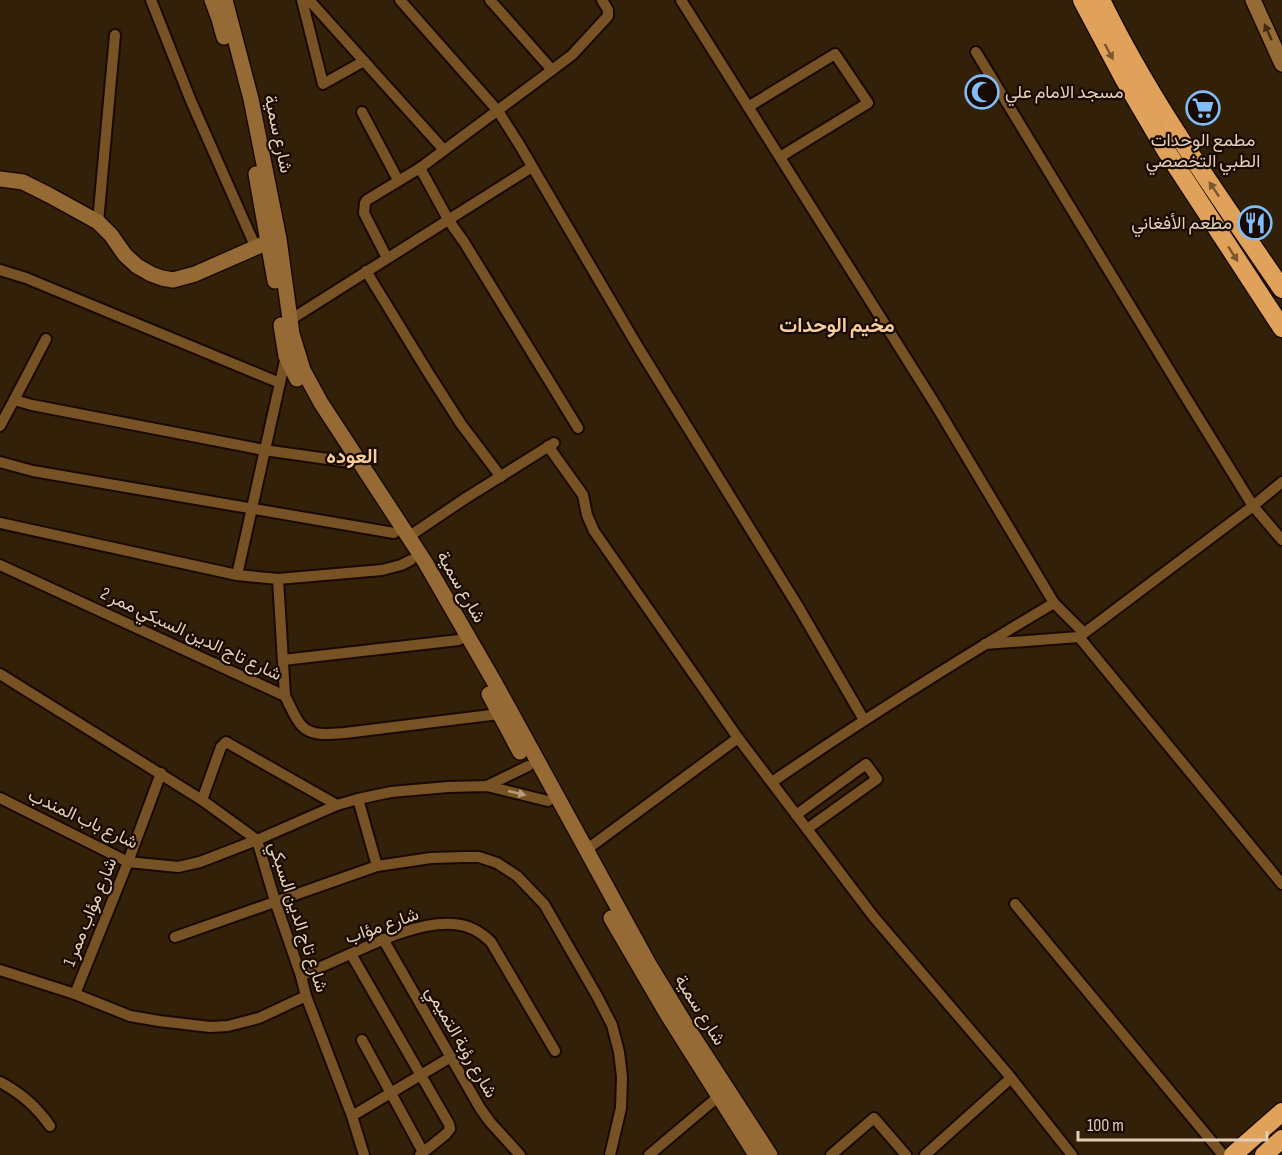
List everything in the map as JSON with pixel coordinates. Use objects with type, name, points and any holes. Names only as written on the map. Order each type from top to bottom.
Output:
[{"type":"highway","points":[[1082,0],[1165,150],[1282,328]]},
{"type":"highway","points":[[1101,0],[1126,49],[1181,141],[1282,289]]},
{"type":"highway","points":[[1233,1155],[1282,1112]]},
{"type":"highway","points":[[1264,1155],[1282,1139]]},
{"type":"street","points":[[0,179],[23,182],[98,222],[137,266],[162,278],[172,280],[195,274],[268,243],[191,101],[151,0]]},
{"type":"street","name":"شارع سمية","points":[[212,0],[238,90],[252,157],[286,356],[307,398],[349,462],[401,535],[424,562],[496,685],[650,966],[770,1155]]},
{"type":"street","name":"شارع سمية","points":[[225,0],[250,99],[268,243],[298,355],[311,387],[401,535],[411,560],[459,640],[629,950],[719,1096],[750,1153]]},
{"type":"street","points":[[302,0],[322,84],[364,61]]},
{"type":"street","points":[[309,0],[444,150]]},
{"type":"street","points":[[400,0],[498,111],[646,361],[799,608],[864,720]]},
{"type":"street","points":[[490,0],[552,70]]},
{"type":"street","points":[[387,258],[364,213],[367,200],[420,168],[572,55],[608,16],[609,10],[602,0]]},
{"type":"street","points":[[681,0],[938,409],[1054,603],[1282,884]]},
{"type":"street","points":[[1253,0],[1282,64]]},
{"type":"street","points":[[98,222],[115,35]]},
{"type":"street","points":[[976,52],[1253,506],[1282,540]]},
{"type":"street","points":[[748,107],[835,54],[868,103],[780,158]]},
{"type":"street","points":[[362,112],[398,180]]},
{"type":"street","points":[[290,320],[532,167]]},
{"type":"street","points":[[420,168],[449,220],[578,428]]},
{"type":"street","points":[[0,270],[26,278],[280,383]]},
{"type":"street","points":[[366,271],[429,375],[464,428],[501,477]]},
{"type":"street","points":[[1,423],[46,339]]},
{"type":"street","points":[[237,574],[286,356]]},
{"type":"street","points":[[14,400],[264,450],[349,462]]},
{"type":"street","points":[[0,462],[33,471],[401,535],[501,477],[551,444],[583,495],[587,515],[594,531],[738,738],[885,930],[1011,1078],[1072,1155]]},
{"type":"street","points":[[985,644],[1081,635],[1282,482]]},
{"type":"street","points":[[0,523],[237,574],[278,579],[382,570],[411,560]]},
{"type":"street","name":"شارع تاج الدين السبكي ممر 2","points":[[0,565],[285,696],[300,724],[304,729],[310,731],[328,734],[499,714]]},
{"type":"street","points":[[278,579],[285,696]]},
{"type":"street","points":[[772,782],[864,720],[1054,603]]},
{"type":"street","points":[[283,660],[459,640]]},
{"type":"street","name":"شارع تاج الدين السبكي","points":[[0,674],[161,773],[257,840],[306,996],[352,1116],[364,1155]]},
{"type":"street","points":[[586,850],[738,738]]},
{"type":"street","points":[[202,800],[221,747],[226,742],[337,805]]},
{"type":"street","points":[[796,815],[866,764],[877,779],[807,829]]},
{"type":"street","points":[[487,786],[528,766]]},
{"type":"street","name":"شارع مؤاب ممر 1","points":[[75,994],[161,773]]},
{"type":"street","points":[[487,786],[548,801]]},
{"type":"street","name":"شارع باب المندب","points":[[0,798],[128,862],[178,867],[188,866],[257,840],[337,805],[358,799],[401,791],[487,786]]},
{"type":"street","points":[[358,799],[377,866]]},
{"type":"street","points":[[175,937],[377,866],[431,858],[479,857],[497,863],[517,876],[544,904],[612,1025],[622,1077],[621,1108],[610,1155]]},
{"type":"street","points":[[1014,904],[1223,1155]]},
{"type":"street","name":"شارع مؤاب","points":[[301,976],[383,939],[433,926],[452,924],[465,926],[485,936],[499,955],[555,1051]]},
{"type":"street","name":"شارع رؤبة التميمي","points":[[383,939],[485,1116],[519,1155]]},
{"type":"street","points":[[351,954],[449,1124],[450,1129],[446,1134],[421,1154],[362,1040]]},
{"type":"street","points":[[0,970],[75,994],[130,1016],[210,1027],[228,1026],[260,1018],[306,996]]},
{"type":"street","points":[[352,1116],[451,1057]]},
{"type":"street","points":[[925,1155],[1011,1078]]},
{"type":"street","points":[[0,1082],[32,1104],[50,1126]]},
{"type":"street","points":[[649,1155],[719,1096]]},
{"type":"street","points":[[831,1155],[874,1118],[906,1155]]},
{"type":"place","name":"مسجد الامام علي","points":[[982,92]]},
{"type":"place","name":"مطمع الوحدات الطبي التخصصي","points":[[1203,108]]},
{"type":"place","name":"مطعم الأفغاني","points":[[1255,223]]},
{"type":"district","name":"مخيم الوحدات","points":[[837,326]]},
{"type":"district","name":"العوده","points":[[352,457]]}]
